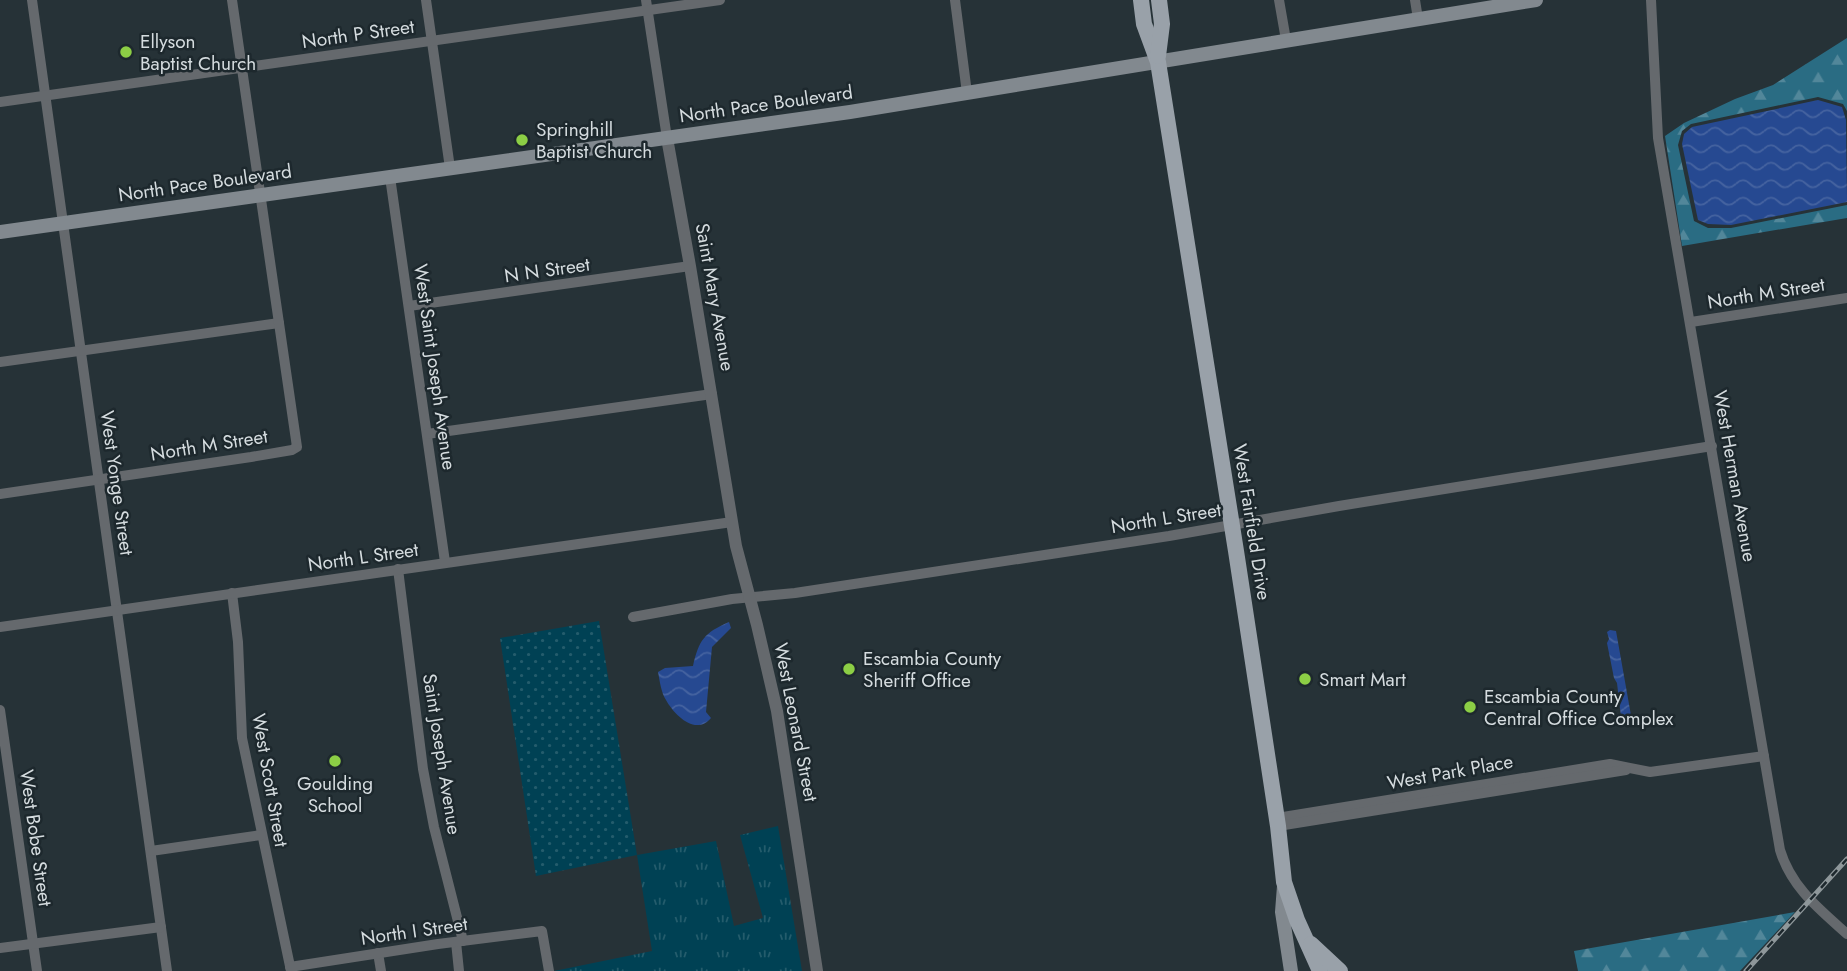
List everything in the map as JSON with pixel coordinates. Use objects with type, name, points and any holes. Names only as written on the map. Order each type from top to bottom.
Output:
[{"type":"main road","name":"West Fairfield Drive","points":[[1141,0],[1144,24],[1158,62],[1278,822],[1284,882],[1304,936],[1340,971]]},
{"type":"main road","name":"West Fairfield Drive","points":[[1158,62],[1162,24],[1159,0]]},
{"type":"main road","name":"North Pace Boulevard","points":[[0,232],[967,93],[1536,0]]},
{"type":"main road","points":[[1284,882],[1282,912],[1291,971]]},
{"type":"main road","points":[[1304,936],[1320,971]]},
{"type":"main road","points":[[1320,952],[1320,971]]},
{"type":"street","name":"West Yonge Street","points":[[32,0],[167,971]]},
{"type":"street","points":[[0,362],[279,323],[232,0]]},
{"type":"street","points":[[426,0],[450,168]]},
{"type":"street","name":"North P Street","points":[[0,102],[432,41],[646,5],[720,0]]},
{"type":"street","points":[[955,0],[967,93]]},
{"type":"street","points":[[1279,0],[1286,40]]},
{"type":"street","points":[[1415,0],[1418,19]]},
{"type":"street","name":"West Herman Avenue","points":[[1651,0],[1658,138],[1780,850],[1787,871],[1804,894],[1847,934]]},
{"type":"street","name":"Saint Mary Avenue","points":[[646,5],[732,522],[750,599]]},
{"type":"street","name":"West Saint Joseph Avenue","points":[[390,177],[445,562]]},
{"type":"street","name":"N N Street","points":[[409,306],[690,266]]},
{"type":"street","name":"North M Street","points":[[1691,322],[1847,298]]},
{"type":"street","name":"North M Street","points":[[0,494],[251,457],[297,447],[279,323]]},
{"type":"street","points":[[427,434],[712,394]]},
{"type":"street","name":"North L Street","points":[[750,599],[1232,525],[1712,446]]},
{"type":"street","name":"North L Street","points":[[0,627],[732,522]]},
{"type":"street","name":"Saint Joseph Avenue","points":[[398,569],[423,769],[460,942],[459,971]]},
{"type":"street","name":"West Scott Street","points":[[232,593],[238,642],[241,727],[261,835],[291,969]]},
{"type":"street","points":[[633,617],[732,599],[750,599]]},
{"type":"street","name":"West Leonard Street","points":[[750,599],[776,711],[817,971]]},
{"type":"street","name":"West Bobe Street","points":[[0,710],[37,971]]},
{"type":"street","name":"West Park Place","points":[[1278,822],[1610,764],[1650,772],[1764,756]]},
{"type":"street","points":[[151,851],[261,835]]},
{"type":"street","points":[[0,948],[161,927]]},
{"type":"street","name":"North I Street","points":[[291,969],[378,953],[542,931],[549,971]]},
{"type":"street","points":[[378,953],[381,971]]},
{"type":"green space","points":[[1847,38],[1847,111],[1843,104],[1818,97],[1691,124],[1682,131],[1678,145],[1694,221],[1708,228],[1731,228],[1847,205],[1847,218],[1682,246],[1665,136],[1684,123],[1773,85]]},
{"type":"green space","points":[[599,621],[637,855],[536,876],[500,638]]},
{"type":"green space","points":[[778,826],[802,971],[554,971],[652,951],[637,855],[716,841],[734,926],[763,918],[740,835]]},
{"type":"green space","points":[[1795,912],[1740,971],[1578,971],[1574,951]]},
{"type":"water","points":[[1818,100],[1842,107],[1846,120],[1847,202],[1731,225],[1708,224],[1698,220],[1682,144],[1684,134],[1692,127]]},
{"type":"water","points":[[729,622],[731,628],[712,647],[706,712],[711,718],[699,725],[686,722],[670,706],[663,694],[658,672],[665,668],[693,666],[704,638]]},
{"type":"water","points":[[1616,631],[1632,721],[1629,724],[1621,717],[1617,683],[1607,643],[1607,632]]},
{"type":"railway","points":[[1746,971],[1847,859]]},
{"type":"place","name":"Ellyson Baptist Church","points":[[126,52]]},
{"type":"place","name":"Springhill Baptist Church","points":[[522,140]]},
{"type":"place","name":"Escambia County Sheriff Office","points":[[849,669]]},
{"type":"place","name":"Smart Mart","points":[[1305,679]]},
{"type":"place","name":"Escambia County Central Office Complex","points":[[1470,707]]},
{"type":"place","name":"Goulding School","points":[[335,761]]}]
